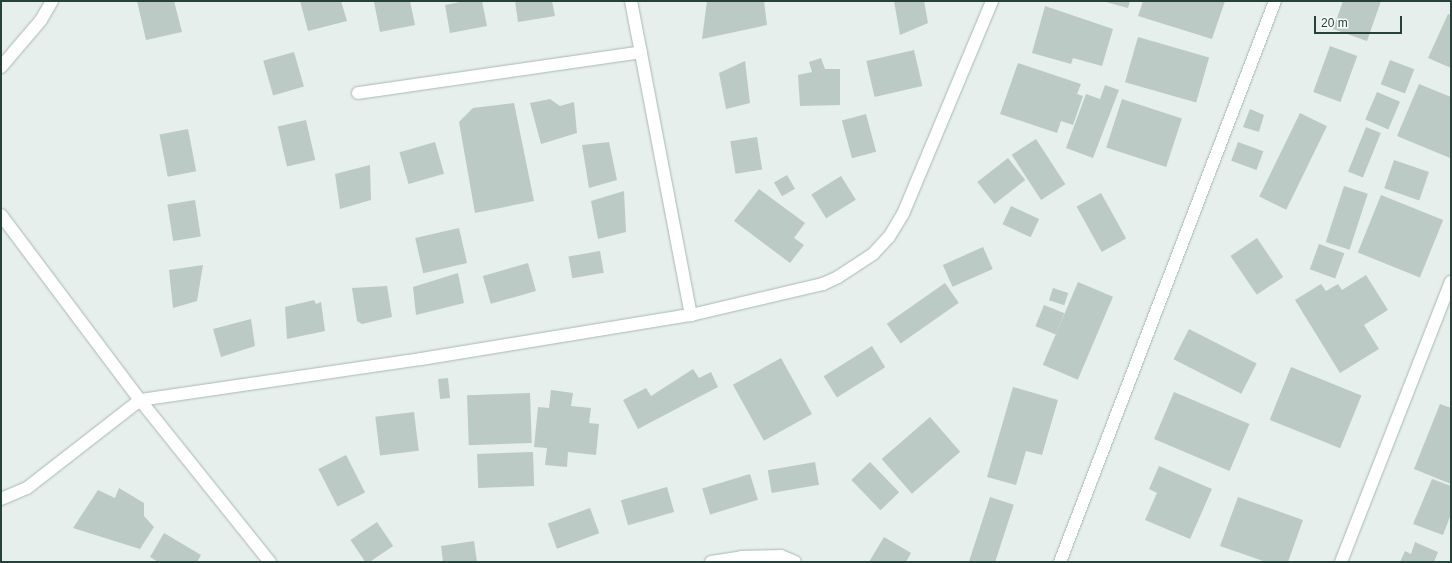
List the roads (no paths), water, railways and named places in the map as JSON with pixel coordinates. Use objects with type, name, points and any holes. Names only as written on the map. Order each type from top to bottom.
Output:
[{"type":"street","points":[[1,66],[41,20],[52,1]]},
{"type":"street","points":[[631,1],[691,314]]},
{"type":"street","points":[[1,499],[27,488],[140,400],[421,359],[691,314],[823,284],[873,254],[889,237],[914,191],[992,1]]},
{"type":"street","points":[[1060,562],[1275,1]]},
{"type":"street","points":[[358,92],[641,52]]},
{"type":"street","points":[[1,215],[140,400],[270,562]]},
{"type":"street","points":[[1341,562],[1451,282]]},
{"type":"street","points":[[711,562],[741,557],[781,556],[794,562]]}]
